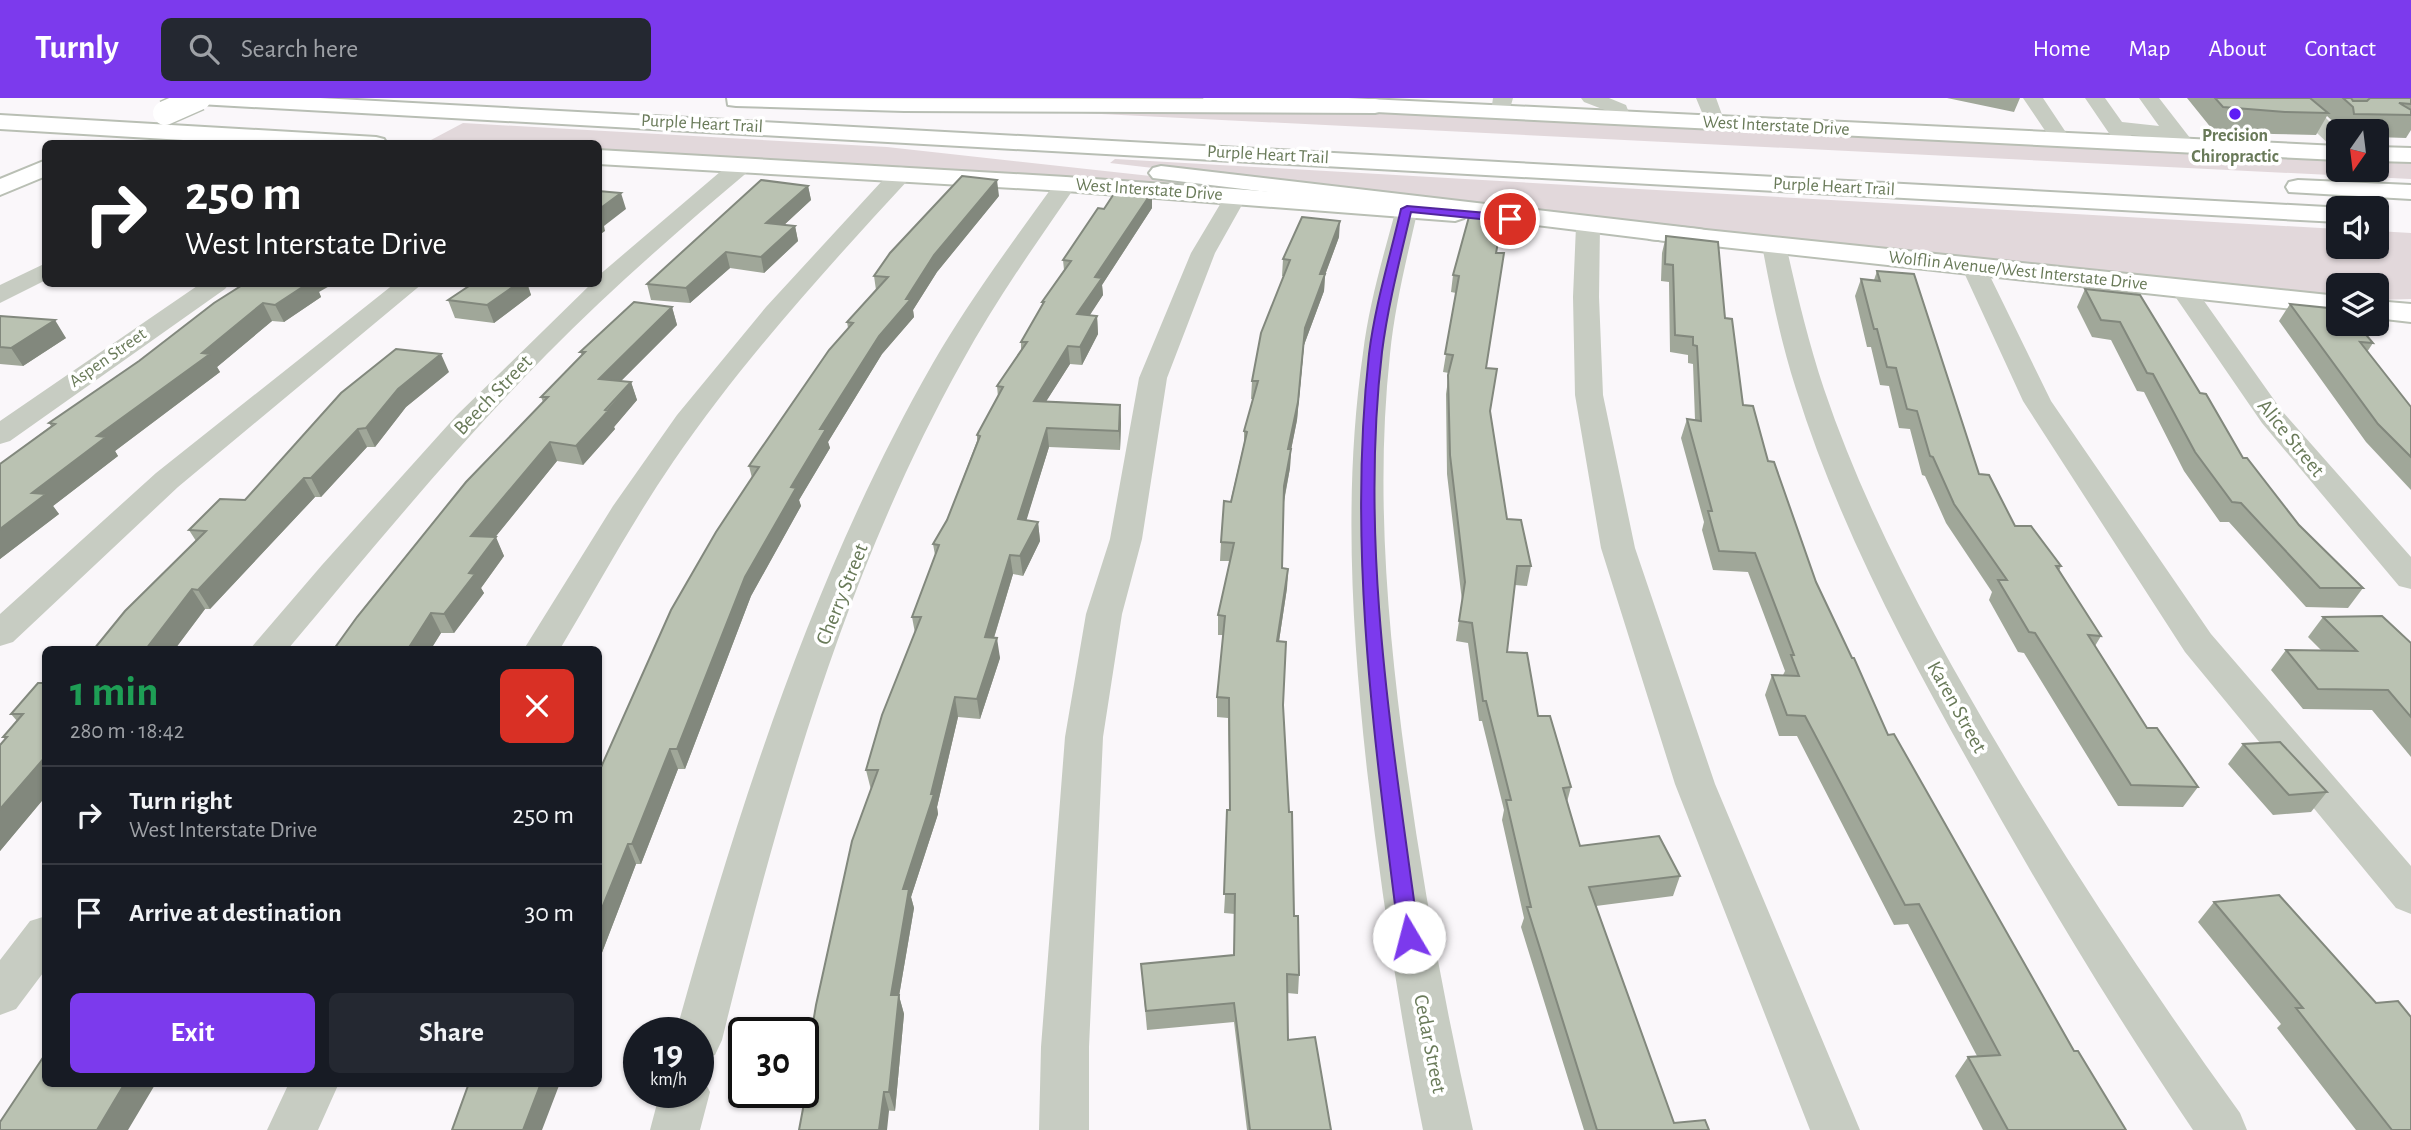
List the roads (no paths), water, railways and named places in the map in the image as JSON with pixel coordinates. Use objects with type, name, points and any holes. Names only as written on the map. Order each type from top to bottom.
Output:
[{"type":"main road","name":"Purple Heart Trail","points":[[199,98],[708,109],[1178,128]]},
{"type":"main road","points":[[106,140],[199,98]]},
{"type":"main road","name":"West Interstate Drive","points":[[1214,98],[1375,106],[1502,105],[1621,118],[2061,141],[2120,136],[2326,152]]},
{"type":"main road","points":[[708,109],[904,104],[1375,106]]},
{"type":"main road","name":"Purple Heart Trail","points":[[708,109],[2326,213]]},
{"type":"main road","points":[[708,109],[1099,166],[1699,237]]},
{"type":"main road","points":[[0,122],[273,140]]},
{"type":"main road","points":[[2389,154],[2411,155]]},
{"type":"main road","name":"West Interstate Drive","points":[[602,157],[1236,196],[1407,209],[1699,237]]},
{"type":"main road","points":[[0,188],[42,169]]},
{"type":"main road","points":[[2279,187],[2411,192]]},
{"type":"main road","name":"Wolflin Avenue/West Interstate Drive","points":[[1699,237],[2326,304]]},
{"type":"main road","points":[[2389,311],[2409,315]]},
{"type":"street","points":[[1591,98],[1619,110],[1621,118]]},
{"type":"street","points":[[1706,98],[1715,123]]},
{"type":"street","points":[[2033,98],[2061,141]]},
{"type":"street","points":[[2095,98],[2120,136]]},
{"type":"street","points":[[2149,98],[2181,140]]},
{"type":"street","points":[[2289,98],[2326,130]]},
{"type":"street","points":[[2308,112],[2335,114]]},
{"type":"street","name":"Beech Street","points":[[271,646],[438,453],[536,351],[631,259],[742,165]]},
{"type":"street","points":[[544,646],[660,460],[738,356],[822,258],[901,174]]},
{"type":"street","name":"Cherry Street","points":[[704,1017],[725,933],[760,816],[832,614],[867,530],[947,364],[978,312],[1066,184]]},
{"type":"street","points":[[1064,1130],[1065,1046],[1084,737],[1104,614],[1126,539],[1153,378],[1203,253],[1236,196]]},
{"type":"street","name":"Cedar Street","points":[[1407,209],[1381,315],[1376,354],[1368,445],[1368,568],[1382,726],[1409,937],[1448,1130]]},
{"type":"street","points":[[1588,226],[1586,297],[1589,395],[1618,548],[1695,784],[1835,1130]]},
{"type":"street","name":"Karen Street","points":[[1774,245],[1792,331],[1823,428],[1864,528],[1903,610],[2025,826],[2093,938],[2222,1130]]},
{"type":"street","points":[[1973,267],[2037,401],[2199,643],[2411,897]]},
{"type":"street","points":[[0,295],[42,272]]},
{"type":"street","name":"Aspen Street","points":[[0,435],[212,287]]},
{"type":"street","points":[[0,634],[167,480],[405,287]]},
{"type":"street","name":"Alice Street","points":[[2183,289],[2272,417],[2411,578]]},
{"type":"street","points":[[0,995],[42,939]]},
{"type":"street","points":[[292,1130],[313,1087]]},
{"type":"street","points":[[675,1130],[681,1108]]},
{"type":"place","name":"Precision Chiropractic","points":[[2235,114]]}]
